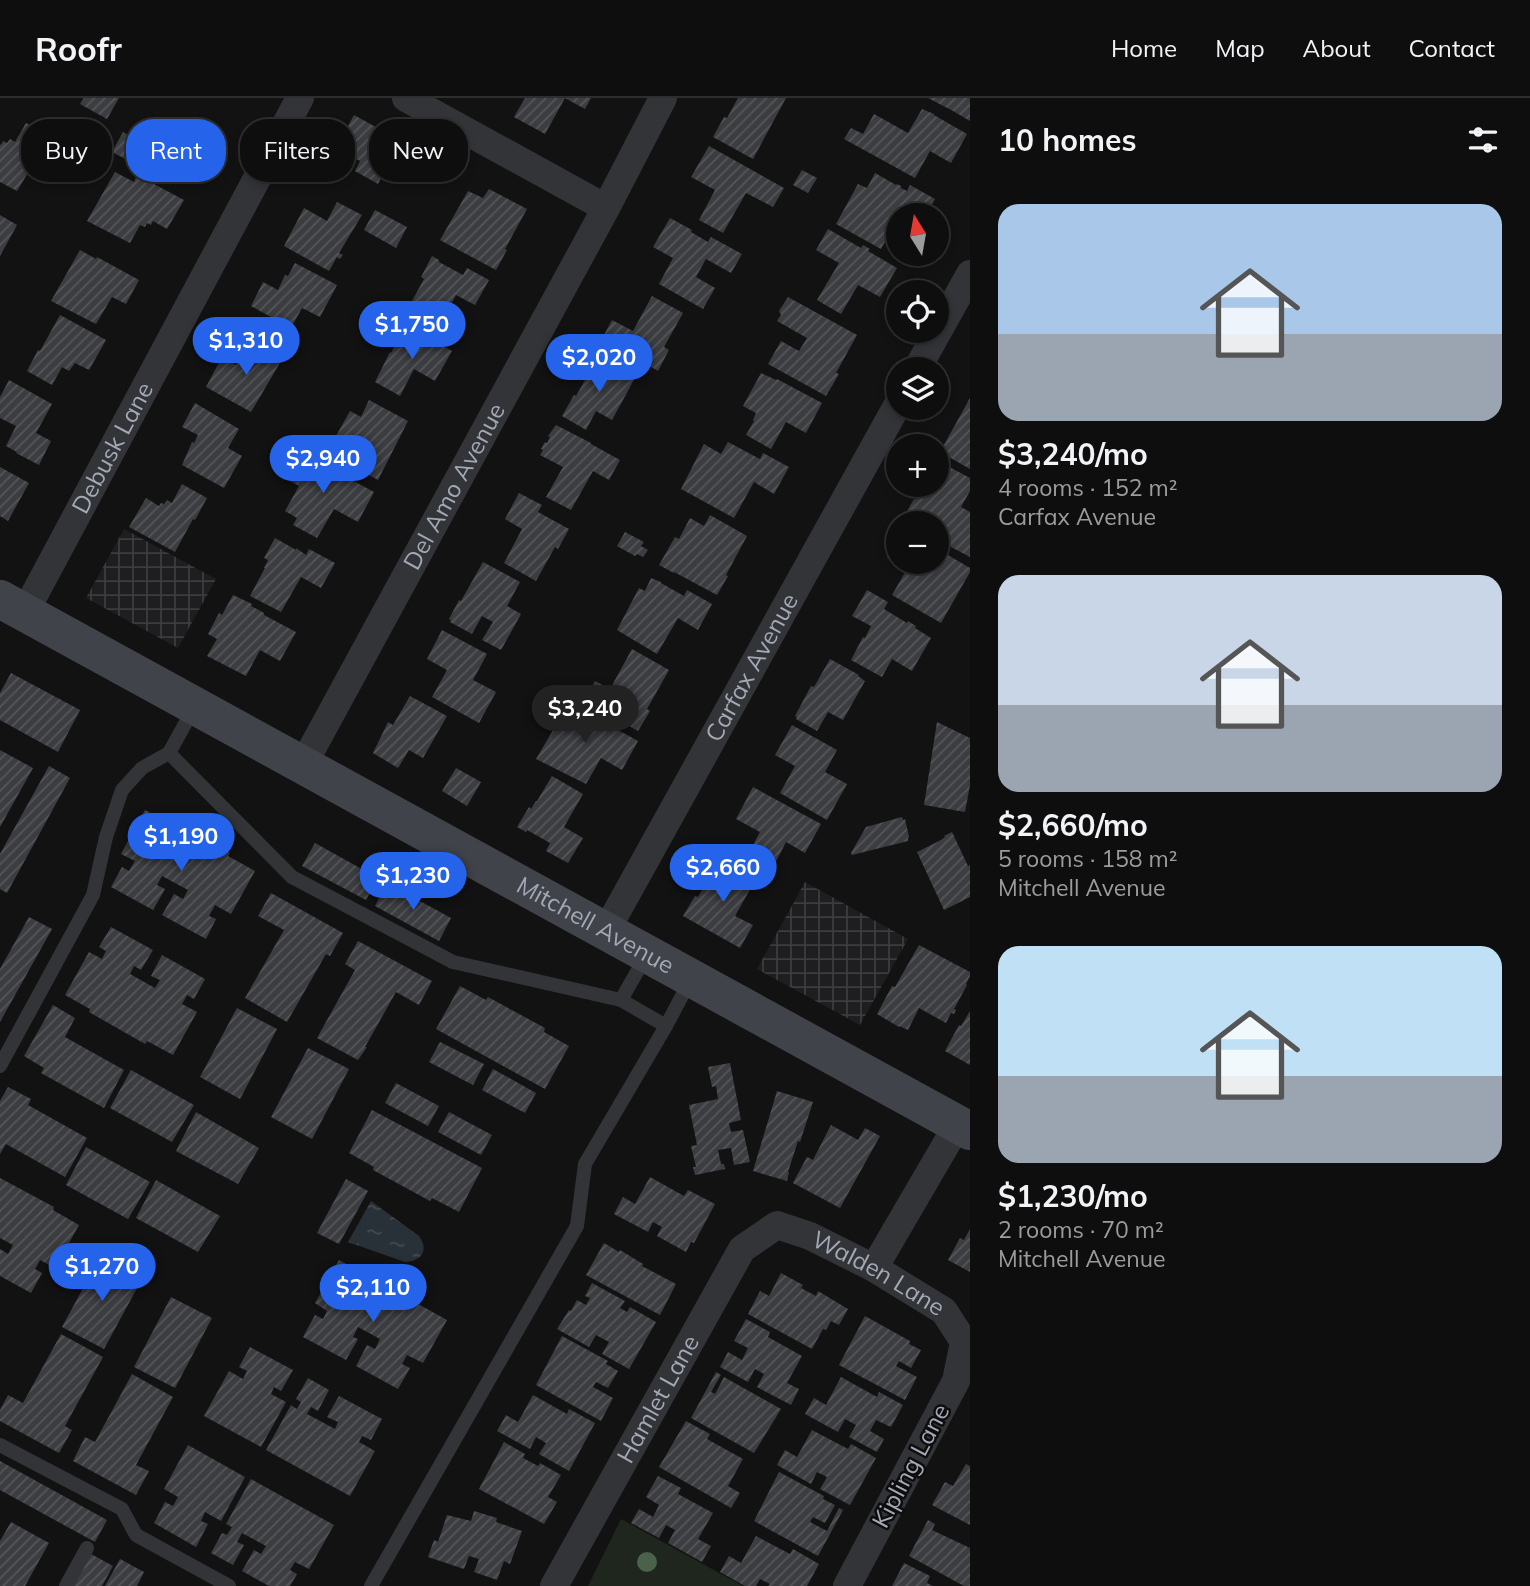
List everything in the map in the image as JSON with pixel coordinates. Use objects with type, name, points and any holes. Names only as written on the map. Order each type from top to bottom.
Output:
[{"type":"street","name":"Debusk Lane","points":[[12,606],[300,98]]},
{"type":"street","points":[[406,98],[606,208]]},
{"type":"street","name":"Del Amo Avenue","points":[[303,765],[663,98]]},
{"type":"street","points":[[924,357],[970,274]]},
{"type":"street","name":"Carfax Avenue","points":[[606,931],[889,420]]},
{"type":"street","name":"Mitchell Avenue","points":[[12,606],[964,1127]]},
{"type":"street","points":[[874,1268],[964,1127]]},
{"type":"street","name":"Walden Lane","points":[[776,1225],[810,1236],[874,1268],[943,1311],[964,1342]]},
{"type":"street","name":"Hamlet Lane","points":[[554,1586],[741,1249],[776,1225]]},
{"type":"street","name":"Kipling Lane","points":[[847,1586],[956,1381],[964,1342]]},
{"type":"lane","points":[[0,1066],[93,895],[106,837],[122,790],[142,768],[169,753],[195,706]]},
{"type":"lane","points":[[169,753],[292,877],[453,962],[621,1000],[666,1026]]},
{"type":"lane","points":[[621,1000],[647,954]]},
{"type":"lane","points":[[371,1586],[578,1226],[585,1164],[692,978]]},
{"type":"lane","points":[[0,1445],[122,1509],[136,1535],[229,1586]]},
{"type":"lane","points":[[66,1586],[87,1548]]},
{"type":"shaded area","points":[[124,529],[216,579],[178,648],[86,598]]},
{"type":"shaded area","points":[[805,882],[908,939],[860,1025],[757,969]]},
{"type":"shaded area","points":[[621,1519],[743,1586],[588,1586]]},
{"type":"water","points":[[371,1201],[419,1236],[423,1246],[420,1257],[405,1262],[348,1242]]},
{"type":"building","points":[[84,98],[119,98],[107,119],[80,104]]},
{"type":"building","points":[[525,98],[565,98],[545,134],[514,117]]},
{"type":"building","points":[[565,98],[591,98],[585,109]]},
{"type":"building","points":[[738,98],[786,98],[753,159],[713,137]]},
{"type":"building","points":[[928,98],[970,98],[970,121],[953,111]]},
{"type":"building","points":[[922,109],[967,134],[951,163],[930,151],[915,178],[844,139],[851,128],[863,134],[874,114],[908,133]]},
{"type":"building","points":[[354,115],[369,123],[369,179],[355,171],[360,161],[355,158],[355,119],[352,119]]},
{"type":"building","points":[[21,132],[22,182],[17,191],[0,182],[0,144],[3,141],[7,143],[10,139],[15,142]]},
{"type":"building","points":[[123,132],[126,134],[126,159],[112,152]]},
{"type":"building","points":[[709,146],[784,188],[773,207],[746,193],[723,233],[699,220],[715,190],[691,177]]},
{"type":"building","points":[[802,170],[817,178],[808,193],[793,185]]},
{"type":"building","points":[[115,172],[126,178],[126,182],[150,182],[184,200],[167,229],[153,221],[145,227],[140,225],[130,243],[87,221],[109,182],[112,182]]},
{"type":"building","points":[[875,173],[907,191],[910,185],[935,199],[933,203],[886,203],[886,240],[881,249],[836,224],[858,184],[867,188]]},
{"type":"building","points":[[489,189],[527,209],[496,270],[440,240],[468,191],[483,198]]},
{"type":"building","points":[[337,202],[362,215],[339,253],[343,255],[340,259],[337,257],[329,271],[284,246],[304,208],[327,221]]},
{"type":"building","points":[[375,210],[407,227],[396,248],[364,230]]},
{"type":"building","points":[[0,215],[17,225],[0,256]]},
{"type":"building","points":[[670,218],[708,242],[711,237],[742,254],[731,273],[706,259],[696,277],[715,288],[703,309],[659,284],[673,258],[653,247]]},
{"type":"building","points":[[828,229],[861,248],[863,245],[870,249],[868,251],[886,262],[886,266],[897,268],[890,280],[886,280],[886,287],[880,297],[858,285],[841,314],[817,300],[839,263],[816,250]]},
{"type":"building","points":[[80,250],[139,280],[126,304],[112,297],[96,324],[51,301]]},
{"type":"building","points":[[432,256],[463,275],[467,268],[489,280],[475,305],[456,295],[438,329],[406,312],[424,279],[421,277]]},
{"type":"building","points":[[295,263],[337,285],[320,317],[302,308],[291,328],[251,306],[263,282],[278,290]]},
{"type":"building","points":[[652,296],[683,313],[664,347],[669,350],[658,371],[627,353],[623,359],[598,346],[612,320],[633,331]]},
{"type":"building","points":[[788,297],[857,335],[826,396],[768,364],[781,341],[799,351],[807,338],[777,321],[781,315],[779,311]]},
{"type":"building","points":[[60,315],[106,340],[89,370],[75,363],[69,371],[62,367],[52,385],[27,371]]},
{"type":"building","points":[[405,326],[452,351],[435,381],[414,369],[400,396],[375,382]]},
{"type":"building","points":[[260,343],[284,356],[251,412],[206,387],[222,357],[236,365],[244,359],[249,362]]},
{"type":"building","points":[[598,357],[635,378],[612,420],[596,411],[586,430],[562,416]]},
{"type":"building","points":[[761,373],[822,403],[806,433],[786,422],[771,449],[746,435],[756,413],[743,406]]},
{"type":"building","points":[[9,380],[52,404],[36,433],[51,441],[39,465],[6,446],[16,426],[0,418],[0,397]]},
{"type":"building","points":[[970,398],[970,469],[949,457],[949,436]]},
{"type":"building","points":[[369,400],[408,421],[378,480],[327,452],[350,411],[361,417]]},
{"type":"building","points":[[195,403],[239,429],[228,448],[242,456],[224,488],[182,465],[198,435],[182,427]]},
{"type":"building","points":[[556,425],[620,460],[609,480],[593,471],[571,510],[546,497],[563,467],[540,455]]},
{"type":"building","points":[[728,442],[760,459],[763,453],[789,467],[774,494],[754,482],[734,518],[681,489],[704,444],[721,454]]},
{"type":"building","points":[[299,451],[374,492],[358,522],[334,509],[317,538],[293,525],[297,518],[285,511],[299,486],[288,480],[291,475],[287,473]]},
{"type":"building","points":[[0,467],[29,483],[8,521],[0,516]]},
{"type":"building","points":[[949,467],[970,478],[970,491],[961,507],[970,512],[970,557],[949,546],[949,511],[907,511],[914,499],[918,497],[949,497]]},
{"type":"building","points":[[182,484],[207,498],[175,552],[129,527],[146,498],[159,506],[167,500],[172,503]]},
{"type":"building","points":[[519,493],[542,505],[538,512],[569,529],[558,549],[555,547],[536,581],[504,563],[522,529],[505,519]]},
{"type":"building","points":[[710,515],[747,536],[717,595],[659,565],[675,537],[679,539],[690,518],[704,526]]},
{"type":"building","points":[[625,532],[644,542],[641,546],[648,550],[643,557],[637,554],[635,556],[617,546]]},
{"type":"building","points":[[275,538],[306,555],[309,549],[335,563],[321,588],[301,577],[281,612],[250,596],[265,568],[268,560],[264,558]]},
{"type":"building","points":[[949,556],[970,568],[941,623],[892,595],[904,574],[949,574]]},
{"type":"building","points":[[483,562],[520,582],[507,606],[521,614],[501,650],[482,640],[493,622],[482,616],[472,634],[449,619]]},
{"type":"building","points":[[651,578],[684,596],[687,590],[712,604],[698,630],[678,618],[657,654],[617,630],[639,588],[645,591]]},
{"type":"building","points":[[867,590],[888,602],[884,609],[907,623],[908,621],[931,638],[912,671],[892,659],[882,677],[851,660],[871,626],[852,616]]},
{"type":"building","points":[[233,595],[296,632],[280,661],[260,650],[246,676],[207,656],[217,639],[208,634]]},
{"type":"building","points":[[442,630],[487,654],[473,680],[496,692],[479,723],[432,697],[447,670],[427,659]]},
{"type":"building","points":[[632,649],[669,670],[638,731],[584,701],[595,681],[610,689]]},
{"type":"building","points":[[830,659],[865,681],[843,720],[828,712],[817,731],[795,716]]},
{"type":"building","points":[[11,673],[80,710],[58,752],[0,720],[0,693]]},
{"type":"building","points":[[410,696],[447,716],[423,758],[409,750],[398,768],[373,753],[388,722],[393,725]]},
{"type":"building","points":[[569,703],[638,741],[622,770],[601,758],[586,784],[536,759]]},
{"type":"building","points":[[937,722],[970,738],[970,785],[965,812],[924,805]]},
{"type":"building","points":[[792,725],[837,750],[825,772],[847,784],[827,820],[780,793],[795,766],[775,755]]},
{"type":"building","points":[[0,750],[33,768],[0,827]]},
{"type":"building","points":[[49,766],[70,778],[7,893],[0,889],[0,854]]},
{"type":"building","points":[[456,768],[481,782],[467,806],[442,791]]},
{"type":"building","points":[[552,776],[583,794],[564,827],[583,838],[568,863],[546,851],[550,843],[517,827]]},
{"type":"building","points":[[753,787],[821,824],[805,853],[786,842],[769,875],[744,862],[760,832],[736,819]]},
{"type":"building","points":[[145,810],[230,853],[228,856],[255,871],[231,914],[215,905],[209,916],[216,919],[206,939],[162,915],[174,894],[183,899],[188,890],[162,876],[157,885],[165,889],[153,910],[111,887],[122,867],[129,871],[135,861],[121,854]]},
{"type":"building","points":[[902,817],[905,819],[908,841],[852,855],[866,827]]},
{"type":"building","points":[[952,832],[968,866],[970,865],[970,897],[944,910],[917,852]]},
{"type":"building","points":[[315,843],[378,878],[366,900],[302,866]]},
{"type":"building","points":[[720,859],[756,879],[735,916],[753,925],[740,948],[683,916],[695,896],[698,897]]},
{"type":"building","points":[[387,883],[451,918],[439,941],[375,906]]},
{"type":"building","points":[[271,893],[343,933],[330,956],[326,954],[287,1022],[245,998],[284,930],[258,916]]},
{"type":"building","points":[[29,917],[52,929],[0,1022],[0,969]]},
{"type":"building","points":[[111,927],[153,950],[141,970],[134,966],[130,974],[155,988],[160,980],[151,976],[162,955],[205,979],[194,999],[187,995],[182,1004],[197,1012],[173,1055],[147,1041],[145,1044],[65,995],[89,952],[102,959],[106,951],[99,947]]},
{"type":"building","points":[[358,941],[432,981],[419,1005],[396,992],[358,1060],[317,1038],[355,970],[345,964]]},
{"type":"building","points":[[919,945],[970,972],[970,976],[954,1014],[951,1013],[946,1023],[919,1008],[908,1030],[877,1014]]},
{"type":"building","points":[[460,986],[486,1000],[488,997],[545,1028],[544,1032],[569,1046],[545,1089],[436,1029]]},
{"type":"building","points":[[53,1005],[75,1018],[65,1037],[124,1070],[104,1108],[41,1073],[44,1068],[24,1056]]},
{"type":"building","points":[[237,1008],[277,1029],[240,1099],[200,1077]]},
{"type":"building","points":[[970,1011],[970,1065],[945,1051]]},
{"type":"building","points":[[440,1042],[484,1064],[473,1085],[429,1062]]},
{"type":"building","points":[[308,1048],[349,1069],[312,1139],[271,1117]]},
{"type":"building","points":[[730,1063],[741,1120],[729,1123],[731,1132],[743,1130],[750,1162],[734,1165],[731,1148],[718,1150],[725,1169],[695,1175],[691,1146],[697,1145],[689,1105],[718,1099],[716,1086],[712,1087],[708,1067]]},
{"type":"building","points":[[493,1069],[536,1093],[525,1113],[482,1090]]},
{"type":"building","points":[[131,1070],[194,1105],[172,1142],[110,1108]]},
{"type":"building","points":[[396,1083],[439,1106],[428,1126],[385,1103]]},
{"type":"building","points":[[8,1087],[31,1099],[28,1105],[87,1138],[65,1177],[6,1144],[0,1154],[0,1101]]},
{"type":"building","points":[[777,1091],[813,1102],[787,1181],[753,1171]]},
{"type":"building","points":[[372,1110],[482,1168],[459,1212],[432,1198],[430,1201],[373,1170],[374,1167],[349,1153]]},
{"type":"building","points":[[196,1112],[259,1148],[238,1184],[176,1151]]},
{"type":"building","points":[[449,1112],[492,1135],[481,1155],[438,1132]]},
{"type":"building","points":[[831,1125],[858,1140],[865,1128],[880,1136],[840,1208],[793,1183],[807,1157],[813,1160]]},
{"type":"building","points":[[86,1147],[150,1182],[128,1219],[66,1185]]},
{"type":"building","points":[[650,1177],[684,1196],[688,1190],[715,1204],[694,1243],[691,1242],[686,1252],[657,1236],[662,1227],[653,1222],[648,1232],[614,1214],[623,1197],[635,1204]]},
{"type":"building","points":[[0,1178],[54,1207],[53,1210],[79,1225],[55,1268],[40,1260],[35,1269],[42,1273],[31,1293],[0,1276],[0,1249],[8,1254],[13,1245],[0,1238]]},
{"type":"building","points":[[346,1179],[368,1191],[339,1244],[317,1233]]},
{"type":"building","points":[[156,1180],[220,1216],[198,1252],[136,1218]]},
{"type":"building","points":[[970,1229],[970,1272],[948,1260],[960,1238],[964,1240]]},
{"type":"building","points":[[604,1243],[676,1284],[660,1315],[586,1275]]},
{"type":"building","points":[[100,1257],[142,1279],[104,1349],[62,1327]]},
{"type":"building","points":[[339,1260],[447,1320],[423,1363],[407,1355],[402,1364],[410,1368],[398,1389],[356,1366],[367,1345],[375,1349],[380,1339],[358,1327],[353,1337],[358,1339],[346,1360],[303,1337],[315,1315],[323,1319],[327,1311],[315,1303]]},
{"type":"building","points":[[781,1273],[803,1285],[801,1288],[816,1296],[818,1291],[848,1309],[839,1325],[831,1321],[826,1330],[823,1329],[812,1349],[748,1314],[760,1291],[769,1296]]},
{"type":"building","points":[[592,1283],[625,1301],[620,1308],[627,1312],[630,1307],[656,1322],[629,1369],[602,1354],[609,1342],[596,1335],[589,1347],[557,1329],[577,1300],[586,1305],[590,1298],[585,1296]]},
{"type":"building","points":[[171,1297],[212,1318],[175,1388],[134,1367]]},
{"type":"building","points":[[865,1316],[921,1350],[911,1368],[899,1361],[896,1366],[917,1377],[905,1400],[839,1365]]},
{"type":"building","points":[[746,1319],[770,1332],[768,1337],[802,1356],[787,1383],[799,1389],[791,1405],[757,1387],[764,1374],[755,1369],[748,1382],[720,1367],[728,1352],[742,1360],[748,1348],[734,1341]]},
{"type":"building","points":[[61,1334],[103,1357],[65,1426],[72,1430],[59,1453],[0,1421],[0,1410],[8,1395],[23,1403]]},
{"type":"building","points":[[562,1336],[608,1361],[606,1364],[618,1371],[608,1388],[596,1382],[593,1387],[613,1398],[601,1421],[536,1385]]},
{"type":"building","points":[[250,1347],[293,1370],[281,1391],[274,1387],[271,1394],[286,1402],[261,1447],[204,1416],[229,1371],[243,1379],[247,1371],[239,1367]]},
{"type":"building","points":[[716,1372],[721,1375],[711,1392],[715,1394],[724,1377],[781,1409],[754,1453],[691,1418]]},
{"type":"building","points":[[132,1374],[173,1397],[136,1465],[149,1471],[136,1495],[73,1461],[85,1437],[95,1442]]},
{"type":"building","points":[[841,1377],[877,1397],[879,1392],[903,1405],[891,1427],[876,1420],[870,1431],[884,1439],[877,1452],[849,1437],[856,1425],[845,1419],[838,1432],[805,1414],[814,1398],[826,1405]]},
{"type":"building","points":[[308,1378],[329,1390],[318,1411],[311,1407],[307,1414],[335,1429],[338,1422],[327,1417],[339,1396],[382,1419],[371,1440],[362,1436],[359,1442],[375,1451],[350,1496],[266,1450],[291,1405],[297,1409],[301,1402],[296,1399]]},
{"type":"building","points":[[533,1395],[567,1414],[569,1409],[595,1423],[569,1471],[539,1454],[546,1443],[536,1437],[530,1449],[497,1431],[506,1415],[518,1422]]},
{"type":"building","points":[[686,1421],[710,1434],[707,1439],[743,1459],[728,1486],[740,1493],[731,1508],[659,1467]]},
{"type":"building","points":[[812,1430],[848,1449],[851,1444],[876,1458],[850,1505],[820,1489],[827,1477],[817,1472],[811,1484],[777,1465],[785,1450],[797,1457]]},
{"type":"building","points":[[504,1442],[525,1454],[523,1458],[538,1466],[540,1463],[561,1475],[548,1497],[557,1502],[544,1524],[479,1489]]},
{"type":"building","points":[[188,1445],[245,1477],[221,1521],[205,1512],[201,1521],[208,1524],[196,1547],[154,1523],[165,1502],[173,1506],[178,1497],[164,1489]]},
{"type":"building","points":[[0,1461],[107,1520],[95,1542],[0,1490]]},
{"type":"building","points":[[966,1464],[970,1466],[970,1525],[932,1505],[945,1482],[953,1486]]},
{"type":"building","points":[[779,1472],[824,1496],[823,1499],[835,1505],[825,1523],[813,1517],[810,1522],[827,1531],[839,1508],[843,1510],[818,1556],[754,1521]]},
{"type":"building","points":[[658,1476],[681,1488],[678,1494],[713,1513],[698,1539],[711,1546],[702,1562],[668,1543],[675,1530],[666,1525],[659,1538],[631,1523],[639,1509],[653,1517],[659,1505],[646,1497]]},
{"type":"building","points":[[251,1479],[334,1525],[309,1569],[295,1562],[290,1570],[297,1574],[290,1586],[269,1586],[242,1571],[254,1550],[261,1554],[266,1546],[242,1533],[237,1542],[244,1545],[233,1565],[211,1553],[222,1533],[227,1535],[232,1527],[226,1524]]},
{"type":"building","points":[[474,1511],[497,1518],[496,1522],[522,1531],[510,1564],[504,1561],[497,1580],[474,1572],[479,1559],[469,1556],[464,1569],[428,1557],[434,1540],[438,1542],[447,1515],[471,1521]]},
{"type":"building","points":[[928,1520],[935,1524],[932,1530],[970,1548],[970,1586],[964,1586],[909,1556]]},
{"type":"building","points":[[11,1522],[49,1543],[25,1586],[0,1586],[0,1541]]},
{"type":"building","points":[[756,1536],[790,1554],[793,1549],[819,1564],[807,1586],[768,1586],[770,1584],[760,1579],[756,1586],[745,1586],[720,1572],[729,1556],[741,1563]]},
{"type":"building","points":[[91,1554],[113,1566],[102,1586],[73,1586]]},
{"type":"building","points":[[120,1559],[144,1572],[137,1586],[105,1586]]},
{"type":"building","points":[[904,1563],[930,1576],[927,1583],[933,1586],[892,1586]]}]
